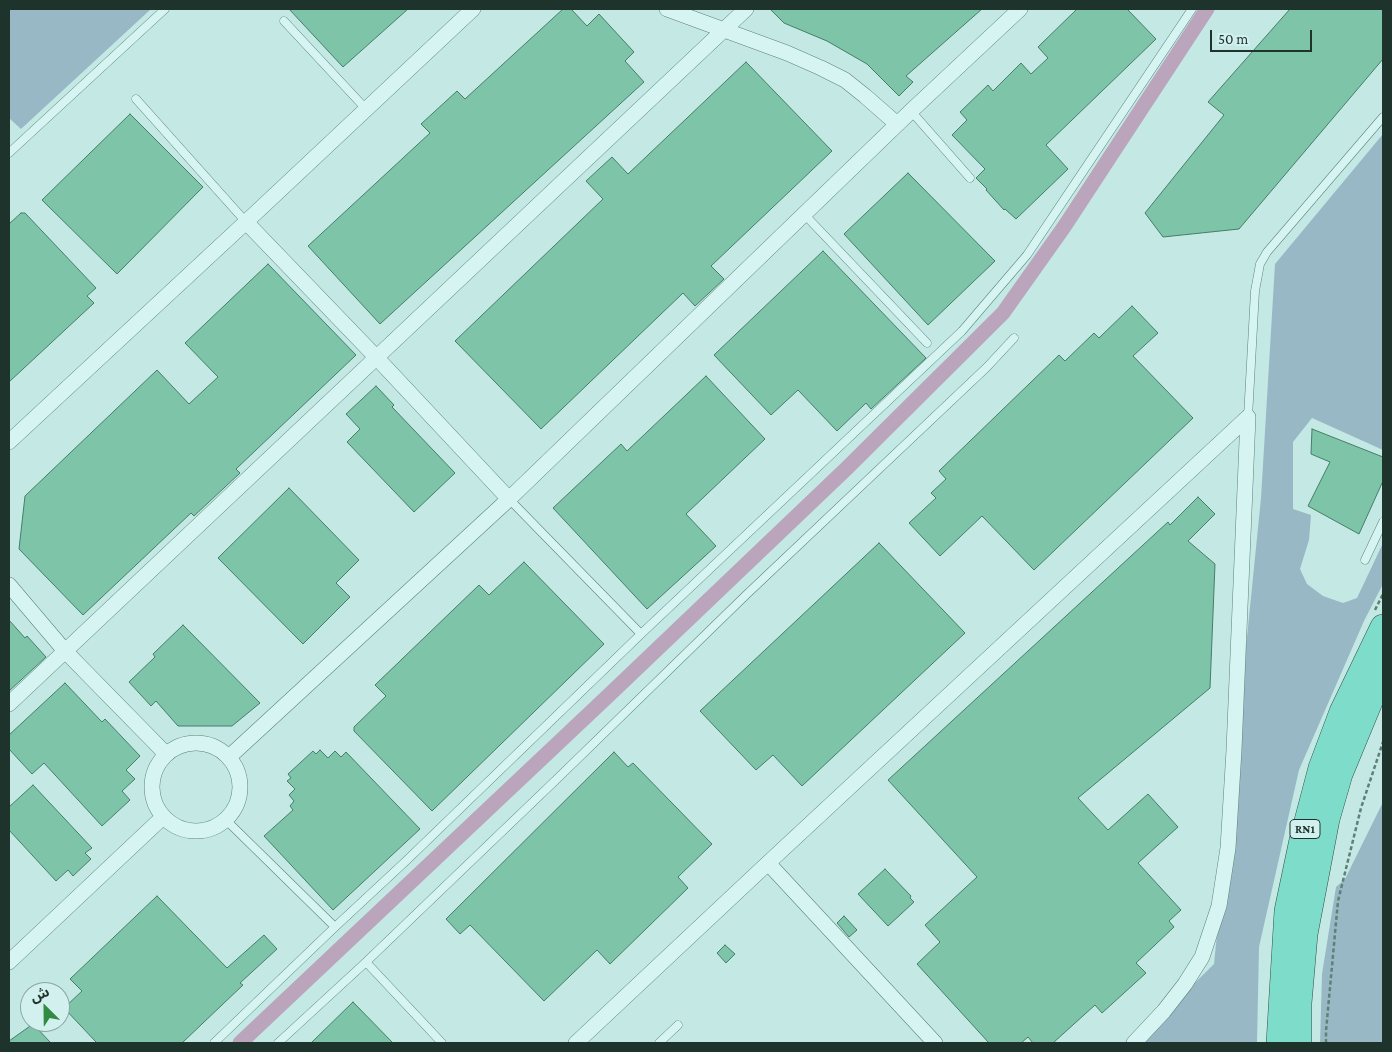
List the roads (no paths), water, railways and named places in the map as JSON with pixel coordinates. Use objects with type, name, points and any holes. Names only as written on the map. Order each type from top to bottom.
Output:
[{"type":"highway","name":"RN1","points":[[1279,1043],[1287,911],[1302,840],[1321,768],[1342,712],[1383,627]]},
{"type":"highway","name":"RN1","points":[[1299,1043],[1299,1004],[1305,934],[1327,819],[1340,774],[1383,670]]},
{"type":"street","points":[[667,9],[787,53],[845,80],[897,124]]},
{"type":"street","points":[[9,704],[746,9]]},
{"type":"street","points":[[229,757],[509,499],[897,124],[1020,9]]},
{"type":"street","points":[[9,442],[366,109],[465,11]]},
{"type":"street","points":[[246,222],[509,499]]},
{"type":"street","points":[[577,1043],[1248,417]]},
{"type":"street","points":[[1134,1043],[1164,1011],[1198,964],[1219,906],[1229,838],[1248,417]]},
{"type":"street","points":[[9,585],[65,651],[166,754]]},
{"type":"street","points":[[198,743],[218,748],[229,757],[237,769],[240,782],[240,796],[226,820],[214,828],[201,831],[187,830],[174,826],[164,817],[156,806],[152,792],[152,778],[157,765],[166,754],[178,747],[198,743]]},
{"type":"street","points":[[9,962],[164,817]]},
{"type":"street","points":[[768,863],[935,1043]]},
{"type":"lane","points":[[9,153],[165,9]]},
{"type":"lane","points":[[214,1043],[641,634],[968,325],[1027,255],[1192,9]]},
{"type":"lane","points":[[284,21],[366,109]]},
{"type":"lane","points":[[136,99],[246,222]]},
{"type":"lane","points":[[911,111],[970,178]]},
{"type":"lane","points":[[1248,417],[1255,291],[1260,264],[1272,246],[1383,117]]},
{"type":"lane","points":[[804,214],[927,343]]},
{"type":"lane","points":[[278,1043],[366,962],[746,595],[987,367],[1014,338]]},
{"type":"lane","points":[[509,499],[641,634]]},
{"type":"lane","points":[[1365,560],[1383,522]]},
{"type":"lane","points":[[226,820],[335,927]]},
{"type":"lane","points":[[366,962],[442,1043]]},
{"type":"lane","points":[[658,1043],[678,1026]]},
{"type":"waterway","points":[[240,1043],[847,468],[1003,313],[1064,227],[1207,9]]}]
